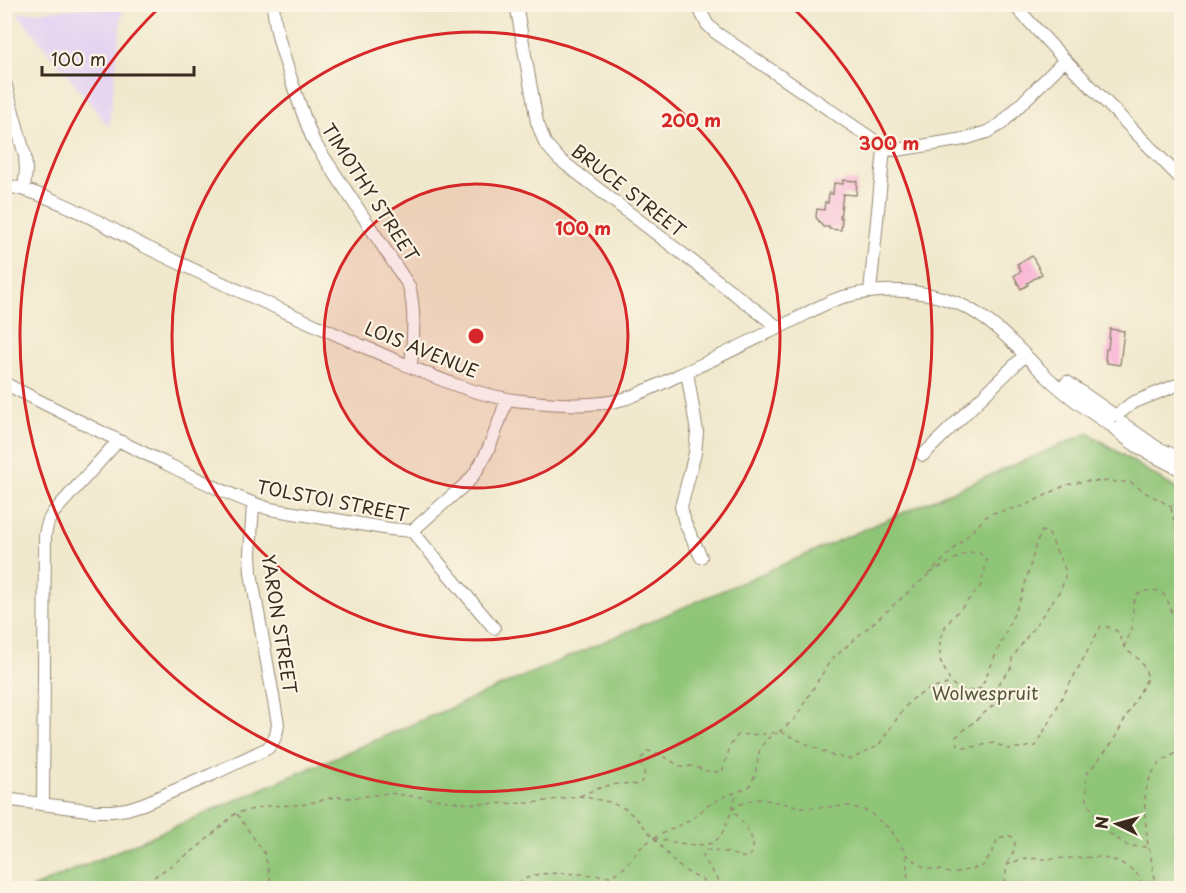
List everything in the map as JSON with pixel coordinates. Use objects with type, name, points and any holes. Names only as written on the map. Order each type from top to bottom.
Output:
[{"type":"street","name":"TIMOTHY STREET","points":[[273,4],[274,21],[280,46],[314,142],[409,286],[413,305],[411,366]]},
{"type":"street","name":"BRUCE STREET","points":[[516,4],[537,122],[541,135],[551,151],[779,328]]},
{"type":"street","points":[[697,4],[707,24],[715,32],[884,149],[897,150],[930,146],[987,132],[1001,124],[1065,60]]},
{"type":"street","points":[[1013,4],[1182,180]]},
{"type":"street","points":[[4,79],[25,156],[24,189]]},
{"type":"street","points":[[870,292],[884,149]]},
{"type":"street","name":"LOIS AVENUE","points":[[4,185],[24,189],[63,205],[190,268],[455,385],[507,399],[573,403],[611,402],[642,392],[687,372],[840,298],[870,292],[922,293],[960,304],[981,316],[1028,357],[1054,372],[1117,421],[1156,447],[1182,459]]},
{"type":"street","points":[[923,455],[1028,357]]},
{"type":"street","points":[[687,372],[697,432],[695,453],[681,507],[685,523],[701,557]]},
{"type":"street","name":"TOLSTOI STREET","points":[[4,383],[118,441],[253,504],[411,531],[494,628]]},
{"type":"street","points":[[1117,421],[1132,403],[1182,383]]},
{"type":"street","points":[[1117,421],[1143,406],[1182,389]]},
{"type":"street","points":[[411,531],[476,473],[507,399]]},
{"type":"street","name":"LOIS AVENUE","points":[[1117,421],[1123,436],[1182,470]]},
{"type":"street","points":[[4,800],[43,804],[46,528],[53,513],[118,441]]},
{"type":"street","name":"YARON STREET","points":[[43,804],[95,811],[127,809],[211,775],[268,748],[276,736],[278,723],[251,573],[253,504]]},
{"type":"path","points":[[597,888],[610,876],[625,867],[639,849],[653,838],[691,820],[707,806],[723,797],[750,786],[758,763],[760,748],[768,738],[794,720],[830,661],[930,573],[986,517],[993,513],[1024,506],[1066,485],[1084,481],[1130,482],[1171,506],[1182,504]]},
{"type":"path","points":[[1171,506],[1177,532],[1182,541]]},
{"type":"path","points":[[930,573],[968,552],[980,553],[987,561],[980,587],[946,626],[940,639],[940,660],[951,683],[959,689],[971,691],[981,688],[1021,598],[1037,541],[1042,531],[1049,534],[1066,572],[1064,582],[1012,658],[1011,668],[998,684],[996,703],[956,737],[958,745],[967,748],[994,743],[1009,749],[1036,746],[1101,626],[1117,631],[1125,650],[1141,661],[1148,677],[1112,742],[1086,775],[1087,802],[1103,828],[1128,846],[1148,847]]},
{"type":"path","points":[[1124,647],[1131,627],[1133,601],[1138,594],[1151,590],[1160,591],[1170,605],[1171,616],[1182,624]]},
{"type":"path","points":[[140,888],[197,848],[236,813],[268,806],[301,805],[331,798],[352,798],[389,793],[471,804],[531,803],[580,796],[602,786],[624,782],[637,785],[645,776],[640,760],[648,751],[657,753],[682,767],[693,766],[706,771],[722,772],[731,744],[738,735],[768,734],[780,731],[833,756],[851,759],[878,747],[905,707],[915,697],[930,689],[951,683]]},
{"type":"path","points":[[1182,722],[1180,724],[1182,728]]},
{"type":"path","points":[[1157,888],[1148,847],[1144,797],[1151,776],[1160,764],[1182,749]]},
{"type":"path","points":[[653,838],[674,843],[712,843],[720,837],[738,792]]},
{"type":"path","points":[[580,796],[609,802],[626,809],[676,864],[716,888]]},
{"type":"path","points":[[732,810],[740,804],[761,799],[807,808],[850,806],[869,813],[891,830],[906,854],[925,867],[952,874],[983,866],[992,853],[996,841],[1003,836],[1011,836],[1016,842],[1007,865],[1005,881],[1014,888]]},
{"type":"path","points":[[706,850],[717,849],[747,858],[750,856],[753,850],[752,840],[745,826],[732,810]]},
{"type":"path","points":[[236,813],[265,854],[272,888]]},
{"type":"path","points":[[701,844],[706,850]]},
{"type":"path","points":[[706,850],[703,854],[705,861],[724,888]]},
{"type":"path","points":[[906,854],[907,888]]},
{"type":"path","points":[[1007,865],[1024,858],[1098,857],[1118,861],[1131,869],[1139,876],[1141,888]]},
{"type":"path","points":[[510,888],[538,874],[610,876]]},
{"type":"shaded area","points":[[123,5],[109,127],[17,13]]},
{"type":"green space","name":"Wolwespruit","points":[[1088,433],[1181,492],[1181,888],[32,888]]},
{"type":"building","points":[[843,180],[857,181],[856,195],[843,194],[841,230],[823,227],[816,217],[817,209],[824,210],[825,202],[828,203],[829,193],[833,194],[834,183],[843,184]]},
{"type":"building","points":[[1032,256],[1042,274],[1021,289],[1014,276],[1021,271],[1017,264]]},
{"type":"building","points":[[1110,329],[1124,331],[1120,365],[1107,363],[1105,360]]}]
